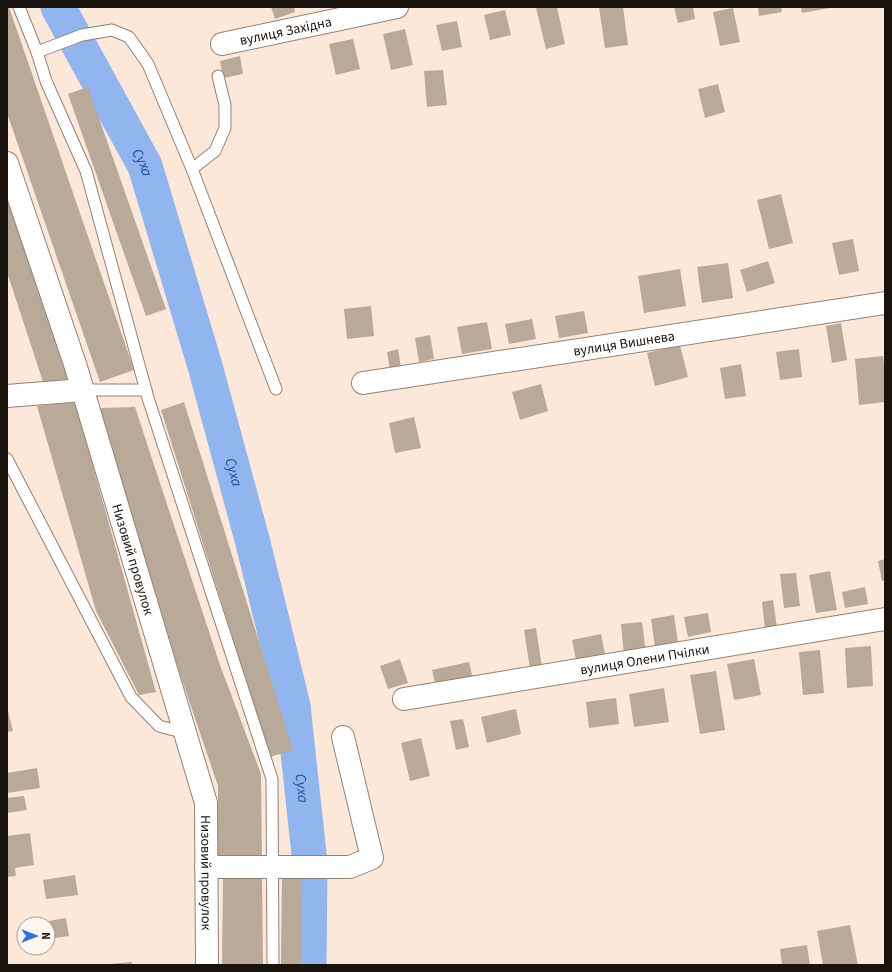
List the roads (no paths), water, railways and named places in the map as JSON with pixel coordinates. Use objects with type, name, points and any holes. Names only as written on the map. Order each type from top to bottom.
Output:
[{"type":"street","name":"вулиця Західна","points":[[222,44],[354,11],[397,7]]},
{"type":"street","name":"Низовий провулок","points":[[7,163],[83,390],[206,803],[207,965]]},
{"type":"street","name":"вулиця Вишнева","points":[[363,383],[885,303]]},
{"type":"street","points":[[7,396],[83,390]]},
{"type":"street","name":"вулиця Олени Пчілки","points":[[404,699],[885,619]]},
{"type":"street","points":[[206,867],[350,867],[372,858],[343,737]]},
{"type":"lane","points":[[19,7],[37,52],[46,81],[86,171],[146,390],[272,779],[273,965]]},
{"type":"lane","points":[[37,52],[82,35],[112,30],[129,37],[148,64],[192,169],[276,389]]},
{"type":"lane","points":[[192,169],[215,152],[225,128],[225,104],[218,76]]},
{"type":"lane","points":[[83,390],[146,390]]},
{"type":"lane","points":[[7,459],[131,697],[159,726],[185,733]]},
{"type":"waterway","name":"Суха","points":[[58,7],[145,166],[205,366],[253,543],[293,706],[310,863],[309,965]]}]
